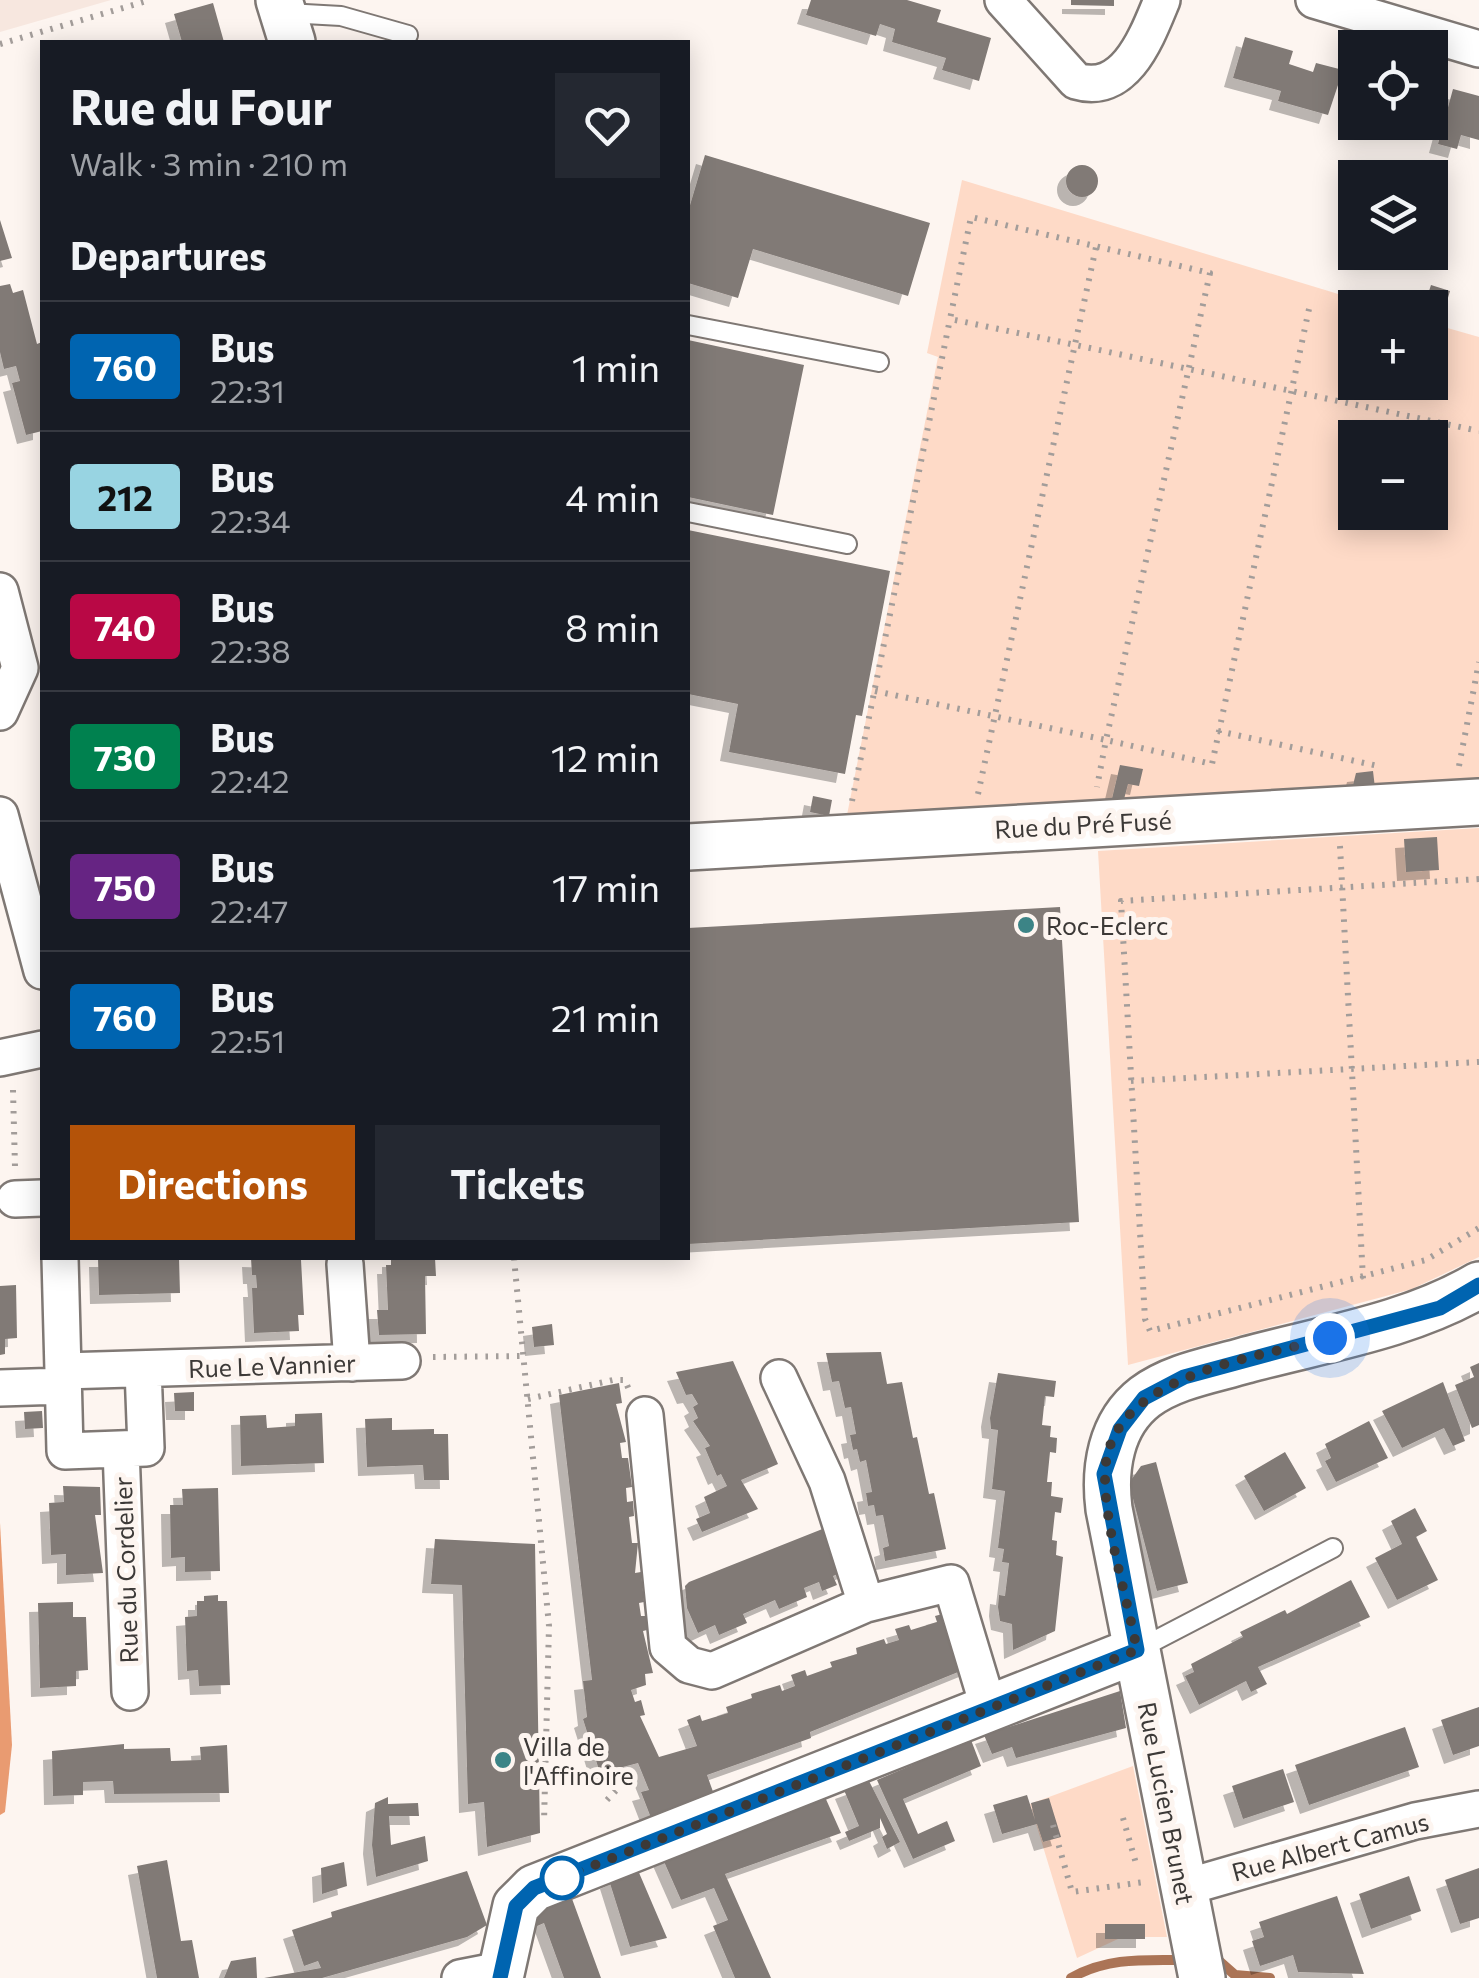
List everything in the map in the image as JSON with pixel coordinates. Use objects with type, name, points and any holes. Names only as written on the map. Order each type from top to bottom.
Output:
[{"type":"street","points":[[1004,0],[1076,81],[1100,84],[1128,65],[1144,42],[1162,0]]},
{"type":"street","points":[[1314,0],[1417,14],[1479,50]]},
{"type":"street","points":[[0,592],[20,668],[0,712]]},
{"type":"street","name":"Rue du Pré Fusé","points":[[690,847],[1339,823],[1469,778]]},
{"type":"street","points":[[0,815],[40,964]]},
{"type":"street","points":[[0,1058],[40,1049]]},
{"type":"street","points":[[60,1260],[65,1451],[146,1448],[143,1369]]},
{"type":"street","points":[[345,1264],[352,1363]]},
{"type":"street","name":"Rue Lucien Brunet","points":[[1202,1978],[1104,1474],[1120,1429],[1144,1398],[1184,1377],[1440,1308],[1479,1285]]},
{"type":"street","name":"Rue Le Vannier","points":[[0,1388],[143,1369],[402,1361]]},
{"type":"street","points":[[779,1378],[827,1481],[866,1604]]},
{"type":"street","points":[[645,1415],[668,1647],[689,1666],[712,1671],[866,1604],[951,1583],[989,1708]]},
{"type":"street","name":"Rue du Cordelier","points":[[121,1449],[130,1692]]},
{"type":"street","points":[[487,1975],[516,1906],[534,1888],[1137,1650]]},
{"type":"street","name":"Rue Albert Camus","points":[[1183,1888],[1415,1821],[1479,1809]]},
{"type":"lane","points":[[284,19],[341,16],[408,35]]},
{"type":"lane","points":[[690,325],[879,362]]},
{"type":"lane","points":[[690,512],[846,544]]},
{"type":"lane","points":[[1137,1650],[1333,1548]]},
{"type":"path","points":[[0,44],[150,0]]},
{"type":"path","points":[[850,812],[971,217],[1210,273],[1094,798]]},
{"type":"path","points":[[976,805],[1096,247]]},
{"type":"path","points":[[875,691],[1212,764],[1309,309]]},
{"type":"path","points":[[950,319],[1479,431]]},
{"type":"path","points":[[1447,768],[1469,778],[1479,662]]},
{"type":"path","points":[[1218,731],[1381,766]]},
{"type":"path","points":[[1339,823],[1362,1279]]},
{"type":"path","points":[[1479,880],[1121,900],[1145,1319],[1150,1331],[1426,1260],[1479,1228]]},
{"type":"path","points":[[1131,1081],[1479,1062]]},
{"type":"path","points":[[0,1083],[13,1080],[29,1198]]},
{"type":"path","points":[[514,1260],[549,1626],[544,1822]]},
{"type":"path","points":[[402,1361],[522,1356]]},
{"type":"path","points":[[528,1398],[625,1380],[636,1408],[645,1415]]},
{"type":"path","points":[[607,1800],[624,1780]]},
{"type":"path","points":[[1053,1825],[1072,1892],[1141,1882],[1123,1818]]},
{"type":"shaded area","points":[[0,0],[111,0],[0,32]]},
{"type":"shaded area","points":[[962,180],[1338,294],[1338,400],[1448,400],[1448,328],[1479,337],[1479,780],[846,820],[938,357],[927,353]]},
{"type":"shaded area","points":[[1479,828],[1479,1257],[1412,1289],[1128,1365],[1098,851]]},
{"type":"shaded area","points":[[0,1523],[12,1745],[5,1812],[0,1815]]},
{"type":"shaded area","points":[[1133,1766],[1167,1937],[1145,1937],[1145,1924],[1106,1924],[1105,1938],[1118,1939],[1077,1958],[1030,1804]]},
{"type":"building","points":[[811,0],[907,0],[941,10],[937,22],[991,38],[979,81],[942,70],[946,58],[892,42],[895,29],[880,24],[876,36],[806,15]]},
{"type":"building","points":[[1071,0],[1114,0],[1114,6],[1071,5]]},
{"type":"building","points":[[213,3],[223,40],[181,40],[174,14]]},
{"type":"building","points":[[1245,37],[1293,51],[1289,64],[1313,72],[1316,63],[1338,69],[1338,85],[1328,115],[1278,101],[1281,91],[1233,78]]},
{"type":"building","points":[[1453,89],[1479,96],[1479,140],[1461,135],[1457,149],[1438,144],[1439,140],[1448,140],[1448,107]]},
{"type":"building","points":[[705,155],[930,223],[908,296],[753,249],[738,298],[690,284],[690,205]]},
{"type":"building","points":[[1082,165],[1093,170],[1098,181],[1093,192],[1082,197],[1071,192],[1066,181],[1071,170]]},
{"type":"building","points":[[0,220],[12,258],[0,261]]},
{"type":"building","points":[[10,284],[13,293],[23,290],[37,344],[40,343],[40,432],[26,435],[12,383],[20,381],[16,366],[4,369],[0,352],[0,286]]},
{"type":"building","points":[[690,340],[804,365],[773,515],[690,497]]},
{"type":"building","points":[[690,530],[890,571],[862,716],[856,715],[845,774],[729,752],[738,704],[690,694]]},
{"type":"building","points":[[1120,765],[1143,769],[1139,786],[1128,784],[1123,803],[1111,803]]},
{"type":"building","points":[[1373,771],[1375,788],[1352,789],[1356,773]]},
{"type":"building","points":[[813,796],[832,800],[829,816],[810,812]]},
{"type":"building","points":[[1437,837],[1439,870],[1406,872],[1404,839]]},
{"type":"building","points":[[1060,907],[1079,1222],[690,1244],[690,928]]},
{"type":"building","points":[[98,1260],[179,1260],[180,1293],[99,1295]]},
{"type":"building","points":[[251,1260],[301,1260],[304,1315],[298,1315],[299,1331],[254,1333],[252,1288],[257,1288],[256,1275],[252,1275]]},
{"type":"building","points":[[391,1260],[435,1260],[436,1276],[425,1276],[426,1334],[379,1335],[377,1310],[388,1310],[386,1265],[391,1265]]},
{"type":"building","points":[[16,1285],[17,1338],[5,1339],[5,1354],[0,1355],[0,1286]]},
{"type":"building","points":[[552,1324],[554,1345],[534,1347],[532,1327]]},
{"type":"building","points":[[881,1352],[887,1384],[902,1382],[913,1438],[917,1437],[929,1494],[934,1493],[946,1549],[885,1561],[883,1548],[889,1546],[883,1515],[876,1516],[874,1505],[868,1506],[866,1493],[872,1492],[866,1460],[860,1462],[857,1449],[853,1450],[850,1435],[856,1434],[851,1407],[845,1408],[839,1381],[832,1382],[826,1353]]},
{"type":"building","points":[[733,1361],[778,1464],[741,1480],[758,1509],[702,1532],[696,1519],[710,1513],[704,1497],[727,1486],[721,1474],[717,1476],[705,1448],[710,1446],[693,1421],[698,1418],[693,1407],[698,1404],[692,1394],[686,1395],[676,1372]]},
{"type":"building","points":[[1479,1363],[1479,1425],[1472,1428],[1455,1385],[1474,1377],[1470,1367]]},
{"type":"building","points":[[998,1373],[1056,1381],[1054,1397],[1045,1396],[1042,1425],[1051,1426],[1050,1437],[1057,1438],[1056,1453],[1050,1452],[1047,1482],[1052,1482],[1051,1496],[1063,1498],[1061,1513],[1055,1512],[1052,1540],[1057,1541],[1056,1555],[1063,1557],[1055,1631],[1013,1650],[1012,1624],[1000,1621],[998,1607],[999,1595],[1005,1596],[1009,1563],[1002,1562],[1004,1549],[998,1548],[1005,1491],[992,1489],[998,1430],[991,1429],[990,1418]]},
{"type":"building","points":[[1443,1382],[1465,1441],[1453,1446],[1444,1428],[1402,1448],[1382,1411]]},
{"type":"building","points":[[619,1383],[622,1403],[616,1404],[626,1442],[620,1443],[622,1458],[628,1458],[632,1487],[626,1488],[627,1502],[633,1501],[634,1516],[629,1517],[632,1543],[638,1543],[635,1573],[641,1572],[644,1602],[639,1603],[641,1616],[646,1616],[647,1630],[643,1631],[653,1673],[645,1674],[646,1685],[631,1690],[635,1702],[641,1700],[645,1715],[640,1716],[659,1757],[697,1746],[687,1720],[700,1715],[702,1721],[728,1713],[726,1707],[752,1698],[751,1694],[780,1685],[782,1691],[795,1686],[791,1675],[805,1670],[807,1676],[832,1667],[830,1662],[857,1654],[856,1648],[884,1639],[886,1644],[899,1640],[895,1629],[909,1625],[911,1630],[937,1622],[935,1616],[950,1612],[968,1668],[810,1732],[811,1738],[707,1775],[716,1800],[653,1823],[641,1792],[649,1790],[638,1763],[600,1773],[583,1719],[587,1717],[583,1681],[592,1680],[559,1395]]},
{"type":"building","points":[[194,1392],[194,1411],[175,1411],[174,1393]]},
{"type":"building","points":[[42,1411],[43,1428],[25,1429],[24,1412]]},
{"type":"building","points":[[322,1413],[324,1463],[241,1466],[240,1416],[266,1415],[267,1428],[295,1426],[295,1414]]},
{"type":"building","points":[[392,1418],[392,1430],[434,1429],[434,1434],[448,1434],[449,1480],[424,1480],[423,1465],[367,1467],[365,1419]]},
{"type":"building","points":[[1369,1421],[1388,1458],[1336,1482],[1325,1461],[1331,1458],[1325,1444]]},
{"type":"building","points":[[1285,1452],[1306,1488],[1264,1511],[1244,1476]]},
{"type":"building","points":[[1156,1462],[1188,1583],[1157,1591],[1129,1483],[1141,1466]]},
{"type":"building","points":[[63,1486],[100,1487],[101,1515],[95,1515],[103,1573],[66,1575],[66,1554],[51,1555],[49,1503],[64,1502]]},
{"type":"building","points":[[218,1488],[220,1571],[185,1572],[185,1557],[171,1558],[170,1505],[183,1505],[182,1489]]},
{"type":"building","points":[[1415,1508],[1427,1531],[1416,1537],[1438,1580],[1397,1600],[1375,1558],[1402,1544],[1391,1521]]},
{"type":"building","points":[[830,1526],[849,1569],[833,1576],[837,1585],[822,1591],[819,1582],[804,1588],[807,1597],[779,1609],[775,1600],[743,1614],[747,1623],[719,1635],[715,1625],[698,1633],[687,1608],[685,1586],[689,1582]]},
{"type":"building","points":[[435,1539],[535,1544],[540,1833],[487,1847],[484,1802],[468,1804],[462,1585],[431,1584]]},
{"type":"building","points":[[1351,1580],[1370,1617],[1258,1667],[1267,1684],[1251,1692],[1246,1681],[1199,1705],[1185,1676],[1194,1672],[1191,1664],[1243,1637],[1240,1632],[1285,1610],[1287,1614]]},
{"type":"building","points":[[218,1595],[218,1601],[227,1601],[230,1685],[199,1686],[198,1670],[187,1671],[185,1617],[197,1616],[197,1601],[204,1601],[204,1596]]},
{"type":"building","points":[[73,1602],[73,1617],[86,1617],[88,1670],[76,1671],[76,1686],[40,1688],[38,1603]]},
{"type":"building","points":[[1120,1691],[1126,1728],[1016,1758],[1012,1747],[992,1754],[984,1735]]},
{"type":"building","points":[[1479,1707],[1479,1746],[1453,1755],[1441,1720]]},
{"type":"building","points":[[1405,1727],[1419,1767],[1309,1805],[1295,1765]]},
{"type":"building","points":[[971,1740],[981,1766],[903,1799],[918,1834],[947,1821],[955,1841],[913,1859],[877,1780]]},
{"type":"building","points":[[124,1744],[124,1749],[170,1748],[171,1761],[201,1760],[200,1747],[227,1745],[229,1793],[114,1794],[113,1781],[83,1782],[83,1795],[53,1796],[52,1751]]},
{"type":"building","points":[[1283,1769],[1294,1802],[1243,1819],[1232,1786]]},
{"type":"building","points":[[869,1781],[900,1842],[887,1849],[882,1837],[887,1834],[880,1818],[880,1828],[849,1841],[845,1832],[859,1826],[844,1790]]},
{"type":"building","points":[[1027,1795],[1035,1820],[1031,1803],[1049,1798],[1061,1837],[1043,1842],[1037,1824],[1002,1834],[993,1805]]},
{"type":"building","points":[[388,1797],[388,1804],[418,1803],[419,1816],[389,1816],[391,1845],[425,1836],[428,1861],[376,1877],[372,1845],[375,1803]]},
{"type":"building","points":[[825,1797],[841,1833],[725,1874],[771,1978],[735,1978],[713,1926],[728,1920],[714,1888],[681,1900],[662,1857]]},
{"type":"building","points":[[167,1860],[181,1941],[192,1940],[199,1978],[157,1978],[137,1866]]},
{"type":"building","points":[[344,1862],[347,1886],[322,1894],[321,1868]]},
{"type":"building","points":[[637,1868],[667,1938],[630,1947],[609,1880]]},
{"type":"building","points":[[1479,1868],[1479,1918],[1460,1924],[1445,1880]]},
{"type":"building","points":[[467,1871],[487,1925],[467,1937],[322,1978],[264,1978],[321,1968],[318,1961],[304,1966],[292,1930],[332,1917],[331,1912]]},
{"type":"building","points":[[1409,1876],[1421,1911],[1371,1929],[1359,1894]]},
{"type":"building","points":[[571,1896],[601,1978],[564,1978],[544,1923],[537,1926],[534,1917],[541,1908]]},
{"type":"building","points":[[1337,1896],[1364,1974],[1298,1972],[1293,1955],[1260,1966],[1252,1941],[1264,1937],[1259,1922]]},
{"type":"building","points":[[1105,1924],[1145,1924],[1145,1939],[1105,1939]]},
{"type":"building","points":[[256,1957],[257,1978],[224,1978],[231,1961]]},
{"type":"waterway","points":[[1071,1978],[1112,1963],[1185,1960]]},
{"type":"waterway","points":[[1212,1960],[1218,1960],[1235,1975],[1270,1978]]},
{"type":"bus line","name":"760","points":[[500,1978],[516,1906],[534,1888],[1137,1650],[1104,1474],[1120,1429],[1144,1398],[1184,1377],[1440,1308],[1479,1285]]},
{"type":"place","name":"Roc-Eclerc","points":[[1026,925]]},
{"type":"place","name":"Villa de l'Affinoire","points":[[503,1760]]},
{"type":"route","points":[[562,1878],[1137,1650],[1104,1474],[1120,1429],[1144,1398],[1184,1377],[1330,1338]]}]
